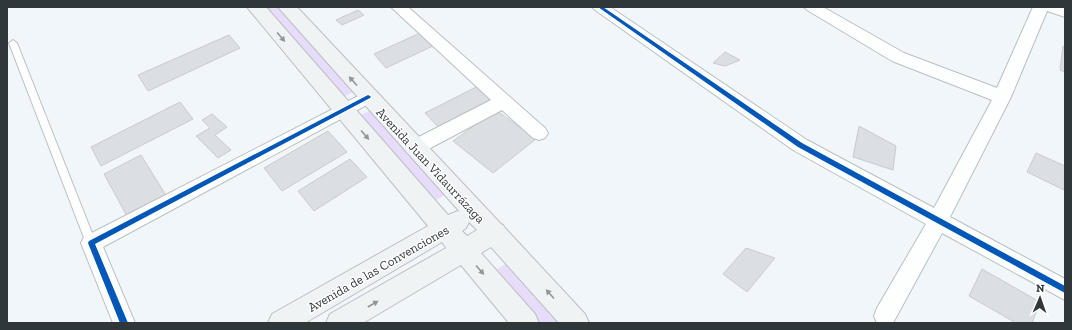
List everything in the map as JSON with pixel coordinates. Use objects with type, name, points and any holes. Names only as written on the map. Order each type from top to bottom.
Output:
[{"type":"main road","points":[[256,7],[526,323]]},
{"type":"main road","name":"Avenida Juan Vidaurrázaga","points":[[286,7],[414,148],[495,232],[576,323]]},
{"type":"main road","name":"Avenida de las Convenciones","points":[[280,323],[446,229],[474,211]]},
{"type":"main road","points":[[339,323],[495,232]]},
{"type":"street","points":[[399,7],[539,133]]},
{"type":"street","points":[[600,7],[800,145],[1065,290]]},
{"type":"street","points":[[812,7],[898,57],[1002,98]]},
{"type":"street","points":[[885,316],[938,221],[1002,98],[1041,7]]},
{"type":"street","points":[[1050,7],[1065,12]]},
{"type":"street","points":[[124,323],[91,243],[368,97]]},
{"type":"street","points":[[414,148],[504,101]]},
{"type":"lane","points":[[12,43],[91,243]]},
{"type":"shaded area","points":[[264,7],[277,7],[353,92],[343,97]]},
{"type":"shaded area","points":[[369,111],[445,195],[434,201],[359,116]]},
{"type":"shaded area","points":[[507,263],[560,323],[539,323],[494,271]]},
{"type":"building","points":[[358,10],[364,15],[342,25],[336,20]]},
{"type":"building","points":[[420,33],[433,46],[386,68],[374,54]]},
{"type":"building","points":[[229,35],[240,48],[148,91],[138,75]]},
{"type":"building","points":[[1063,46],[1065,47],[1065,72],[1060,70]]},
{"type":"building","points":[[725,52],[740,60],[725,66],[713,63]]},
{"type":"building","points":[[480,85],[494,99],[439,128],[425,113]]},
{"type":"building","points":[[180,102],[193,119],[101,166],[91,147]]},
{"type":"building","points":[[496,110],[536,139],[493,173],[453,141]]},
{"type":"building","points":[[212,114],[227,127],[215,135],[231,150],[218,158],[196,136],[210,128],[202,120]]},
{"type":"building","points":[[859,126],[896,146],[893,170],[853,157]]},
{"type":"building","points":[[328,131],[347,152],[282,191],[264,168]]},
{"type":"building","points":[[1036,153],[1065,166],[1064,190],[1027,172]]},
{"type":"building","points":[[141,155],[167,197],[128,218],[104,174]]},
{"type":"building","points":[[350,159],[367,177],[314,211],[298,191]]},
{"type":"building","points":[[746,248],[775,258],[747,292],[723,274]]},
{"type":"building","points":[[982,269],[1040,302],[1032,323],[1016,323],[969,296]]},
{"type":"cycle path","points":[[600,7],[800,145],[1065,290]]},
{"type":"cycle path","points":[[124,323],[91,243],[368,97]]}]
